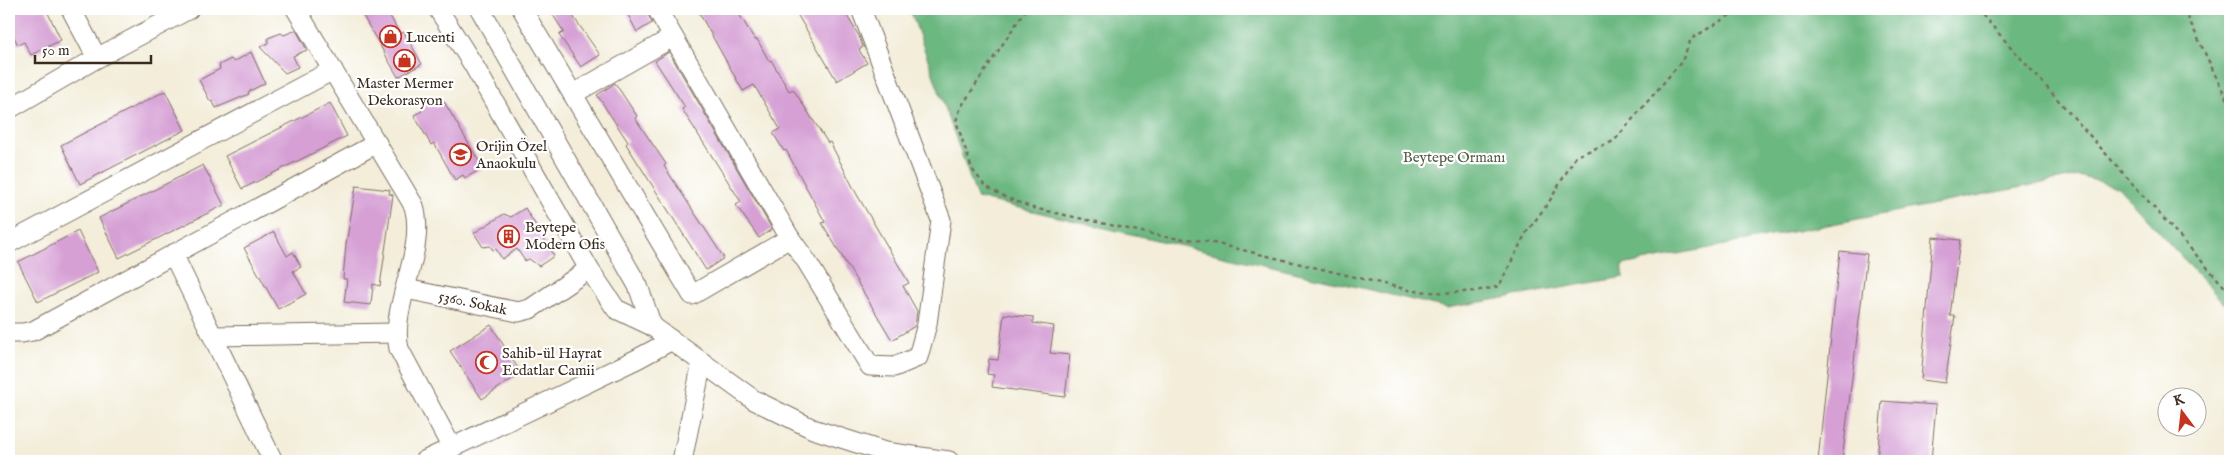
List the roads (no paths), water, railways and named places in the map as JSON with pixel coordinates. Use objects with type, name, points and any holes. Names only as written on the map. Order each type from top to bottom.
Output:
[{"type":"street","points":[[71,9],[97,58]]},
{"type":"street","points":[[9,109],[97,58],[190,9]]},
{"type":"street","points":[[296,9],[414,206],[418,218],[417,236],[395,333],[399,349],[452,448]]},
{"type":"street","points":[[438,9],[474,66],[589,269],[616,309],[652,326],[754,400],[813,429],[885,452],[949,461]]},
{"type":"street","points":[[480,9],[638,286],[652,326]]},
{"type":"street","points":[[522,9],[692,295],[790,238]]},
{"type":"street","points":[[657,9],[790,238],[807,262],[870,366],[894,367],[918,357],[927,324],[941,220],[861,9]]},
{"type":"street","points":[[573,94],[673,37]]},
{"type":"street","points":[[9,244],[333,70]]},
{"type":"street","points":[[9,333],[33,331],[376,143]]},
{"type":"street","points":[[173,254],[273,461]]},
{"type":"street","name":"5360. Sokak","points":[[406,289],[518,312],[530,309],[589,269]]},
{"type":"street","points":[[213,336],[395,333]]},
{"type":"street","points":[[424,461],[638,359],[672,340]]},
{"type":"street","points":[[682,461],[702,362]]},
{"type":"place","name":"Lucenti","points":[[390,37]]},
{"type":"place","name":"Master Mermer Dekorasyon","points":[[405,60]]},
{"type":"place","name":"Orijin Özel Anaokulu","points":[[460,155]]},
{"type":"place","name":"Beytepe Modern Ofis","points":[[509,236]]},
{"type":"place","name":"Sahib-ül Hayrat Ecdatlar Camii","points":[[486,362]]},
{"type":"park label","name":"Beytepe Ormanı","points":[[1454,157]]}]
